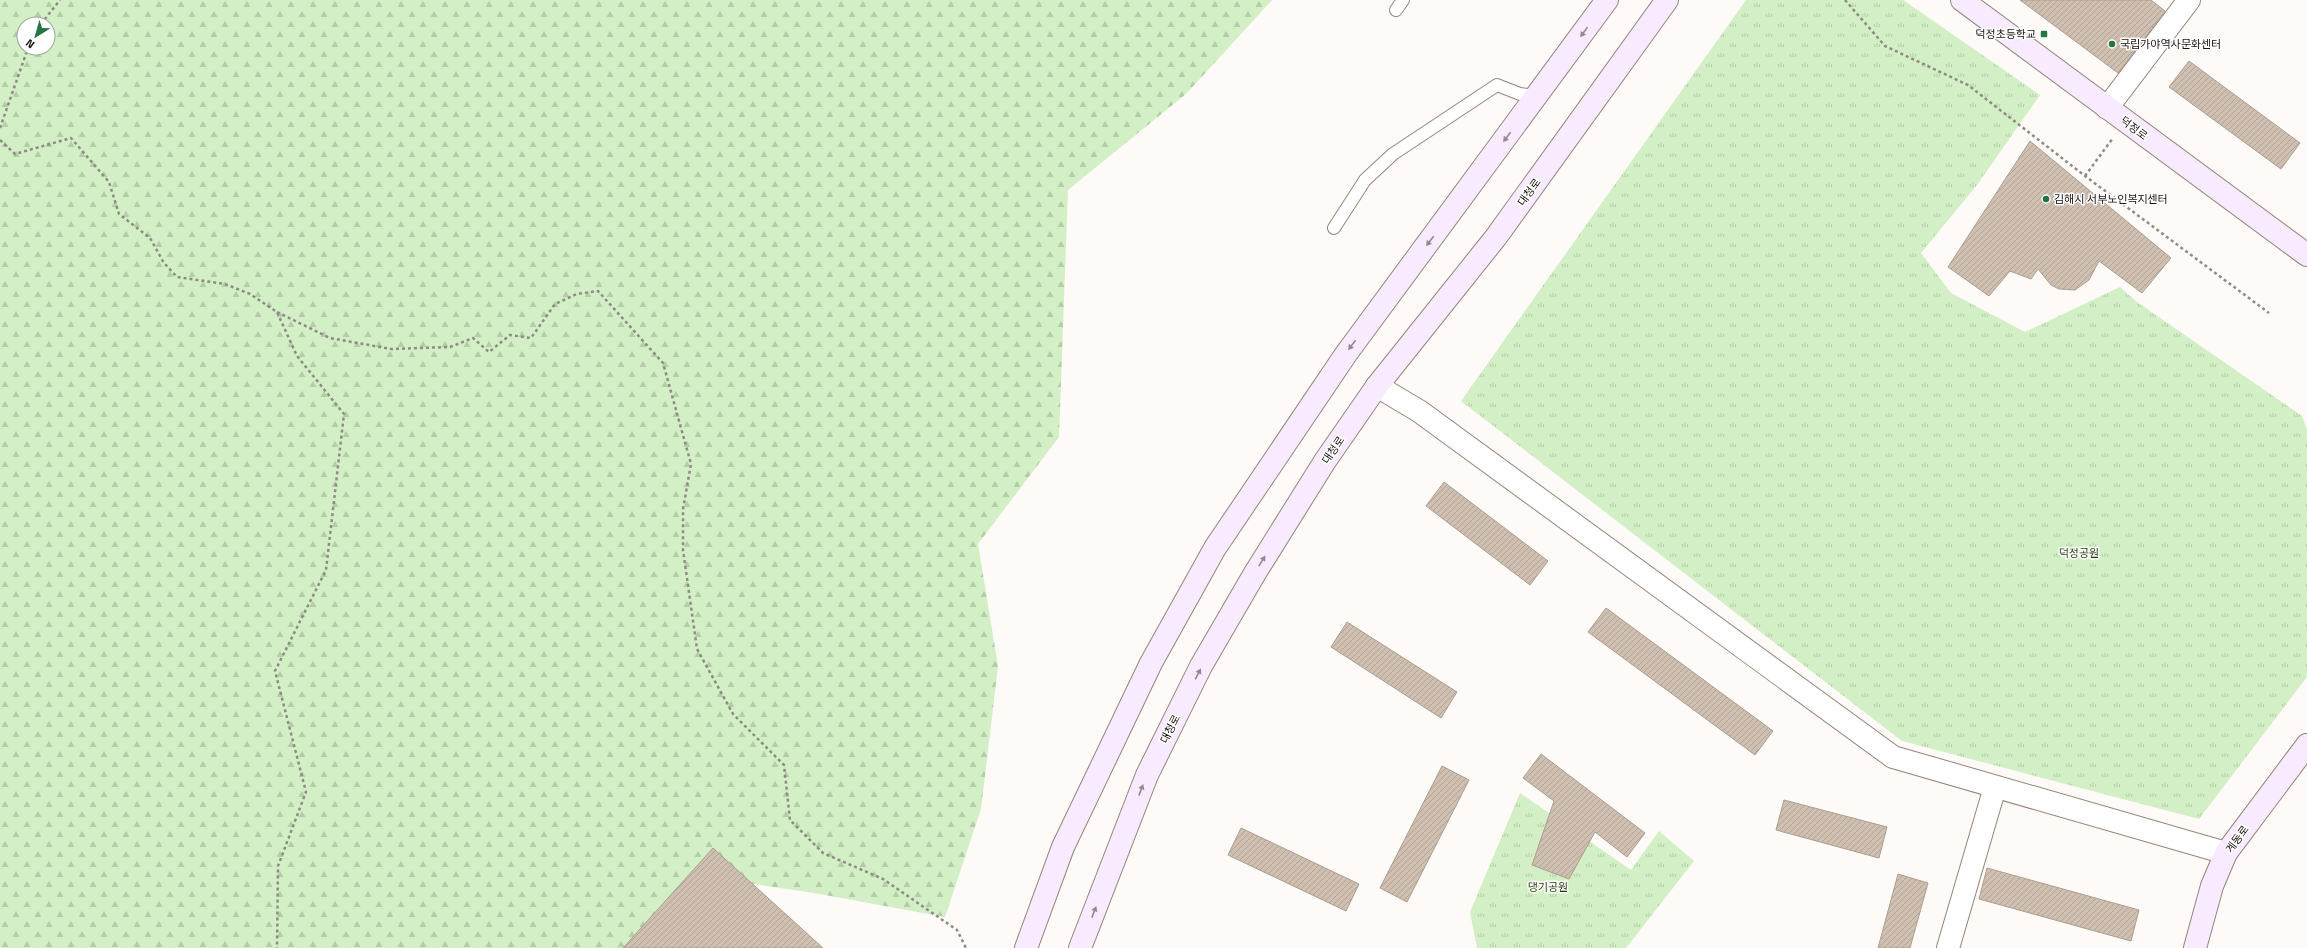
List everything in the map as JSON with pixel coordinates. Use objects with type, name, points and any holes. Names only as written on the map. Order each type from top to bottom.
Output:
[{"type":"main road","points":[[1026,948],[1062,847],[1151,663],[1215,548],[1346,354],[1607,0]]},
{"type":"main road","name":"대청로","points":[[1080,948],[1147,775],[1201,666],[1255,573],[1325,461],[1377,386],[1496,237],[1667,0]]},
{"type":"main road","name":"덕정로","points":[[1962,0],[2125,122],[2307,255]]},
{"type":"main road","name":"계동로","points":[[2195,948],[2212,886],[2226,853],[2307,745]]},
{"type":"street","points":[[2107,108],[2189,0]]},
{"type":"street","points":[[1377,386],[1432,420],[1893,758],[2226,853]]},
{"type":"street","points":[[1948,948],[1995,786]]},
{"type":"lane","points":[[1396,10],[1403,0]]},
{"type":"lane","points":[[1334,228],[1365,180],[1393,154],[1497,85],[1520,94],[1537,96]]},
{"type":"path","points":[[47,16],[60,0]]},
{"type":"path","points":[[1845,0],[1885,46],[1968,85],[2085,176],[2269,313]]},
{"type":"path","points":[[0,128],[25,56]]},
{"type":"path","points":[[2085,176],[2125,122]]},
{"type":"path","points":[[0,140],[15,154],[71,138],[109,182],[119,214],[150,238],[164,263],[177,277],[225,284],[250,294],[277,312],[330,338],[360,345],[391,349],[450,347],[473,338],[489,352],[510,335],[531,338],[555,304],[577,294],[598,291],[663,363],[691,464],[683,509],[683,550],[697,650],[733,714],[784,765],[790,820],[823,853],[883,879],[957,930],[966,948]]},
{"type":"path","points":[[277,312],[297,356],[344,414],[326,570],[275,671],[306,792],[278,866],[277,948]]},
{"type":"green space","points":[[0,0],[1272,0],[1186,94],[1068,190],[1059,437],[978,544],[998,666],[981,809],[945,917],[814,893],[692,875],[631,948],[0,948]]},
{"type":"green space","name":"덕정공원","points":[[1746,0],[1903,0],[2040,95],[1977,185],[1921,253],[1951,293],[2025,332],[2120,287],[2137,302],[2302,416],[2307,430],[2307,677],[2199,819],[1902,741],[1461,401]]},
{"type":"green space","name":"댕기공원","points":[[1520,793],[1631,870],[1659,831],[1694,861],[1626,948],[1477,948],[1470,912]]},
{"type":"building","name":"국립가야역사문화센터","points":[[2020,0],[2151,0],[2165,11],[2118,73]]},
{"type":"building","points":[[2189,61],[2300,143],[2281,169],[2169,87]]},
{"type":"building","name":"김해시 서부노인복지센터","points":[[2030,141],[2171,258],[2142,293],[2099,261],[2089,280],[2075,290],[2059,289],[2051,285],[2038,269],[2031,279],[2010,271],[1989,296],[1948,267]]},
{"type":"building","points":[[1444,482],[1548,561],[1530,585],[1426,506]]},
{"type":"building","points":[[1606,608],[1773,731],[1755,755],[1588,632]]},
{"type":"building","points":[[1347,622],[1457,692],[1441,718],[1331,647]]},
{"type":"building","points":[[1541,754],[1645,833],[1627,857],[1595,832],[1569,879],[1532,865],[1554,801],[1523,778]]},
{"type":"building","points":[[1442,766],[1469,780],[1407,902],[1380,888]]},
{"type":"building","points":[[1784,800],[1887,827],[1879,858],[1776,830]]},
{"type":"building","points":[[1241,828],[1359,884],[1346,911],[1228,855]]},
{"type":"building","points":[[713,848],[823,948],[623,948]]},
{"type":"building","points":[[1987,868],[2139,910],[2131,941],[1979,899]]},
{"type":"building","points":[[1898,874],[1928,883],[1910,948],[1878,948]]},
{"type":"place","name":"덕정초등학교","points":[[2044,34]]},
{"type":"place","name":"국립가야역사문화센터","points":[[2112,44]]},
{"type":"place","name":"김해시 서부노인복지센터","points":[[2046,199]]}]
